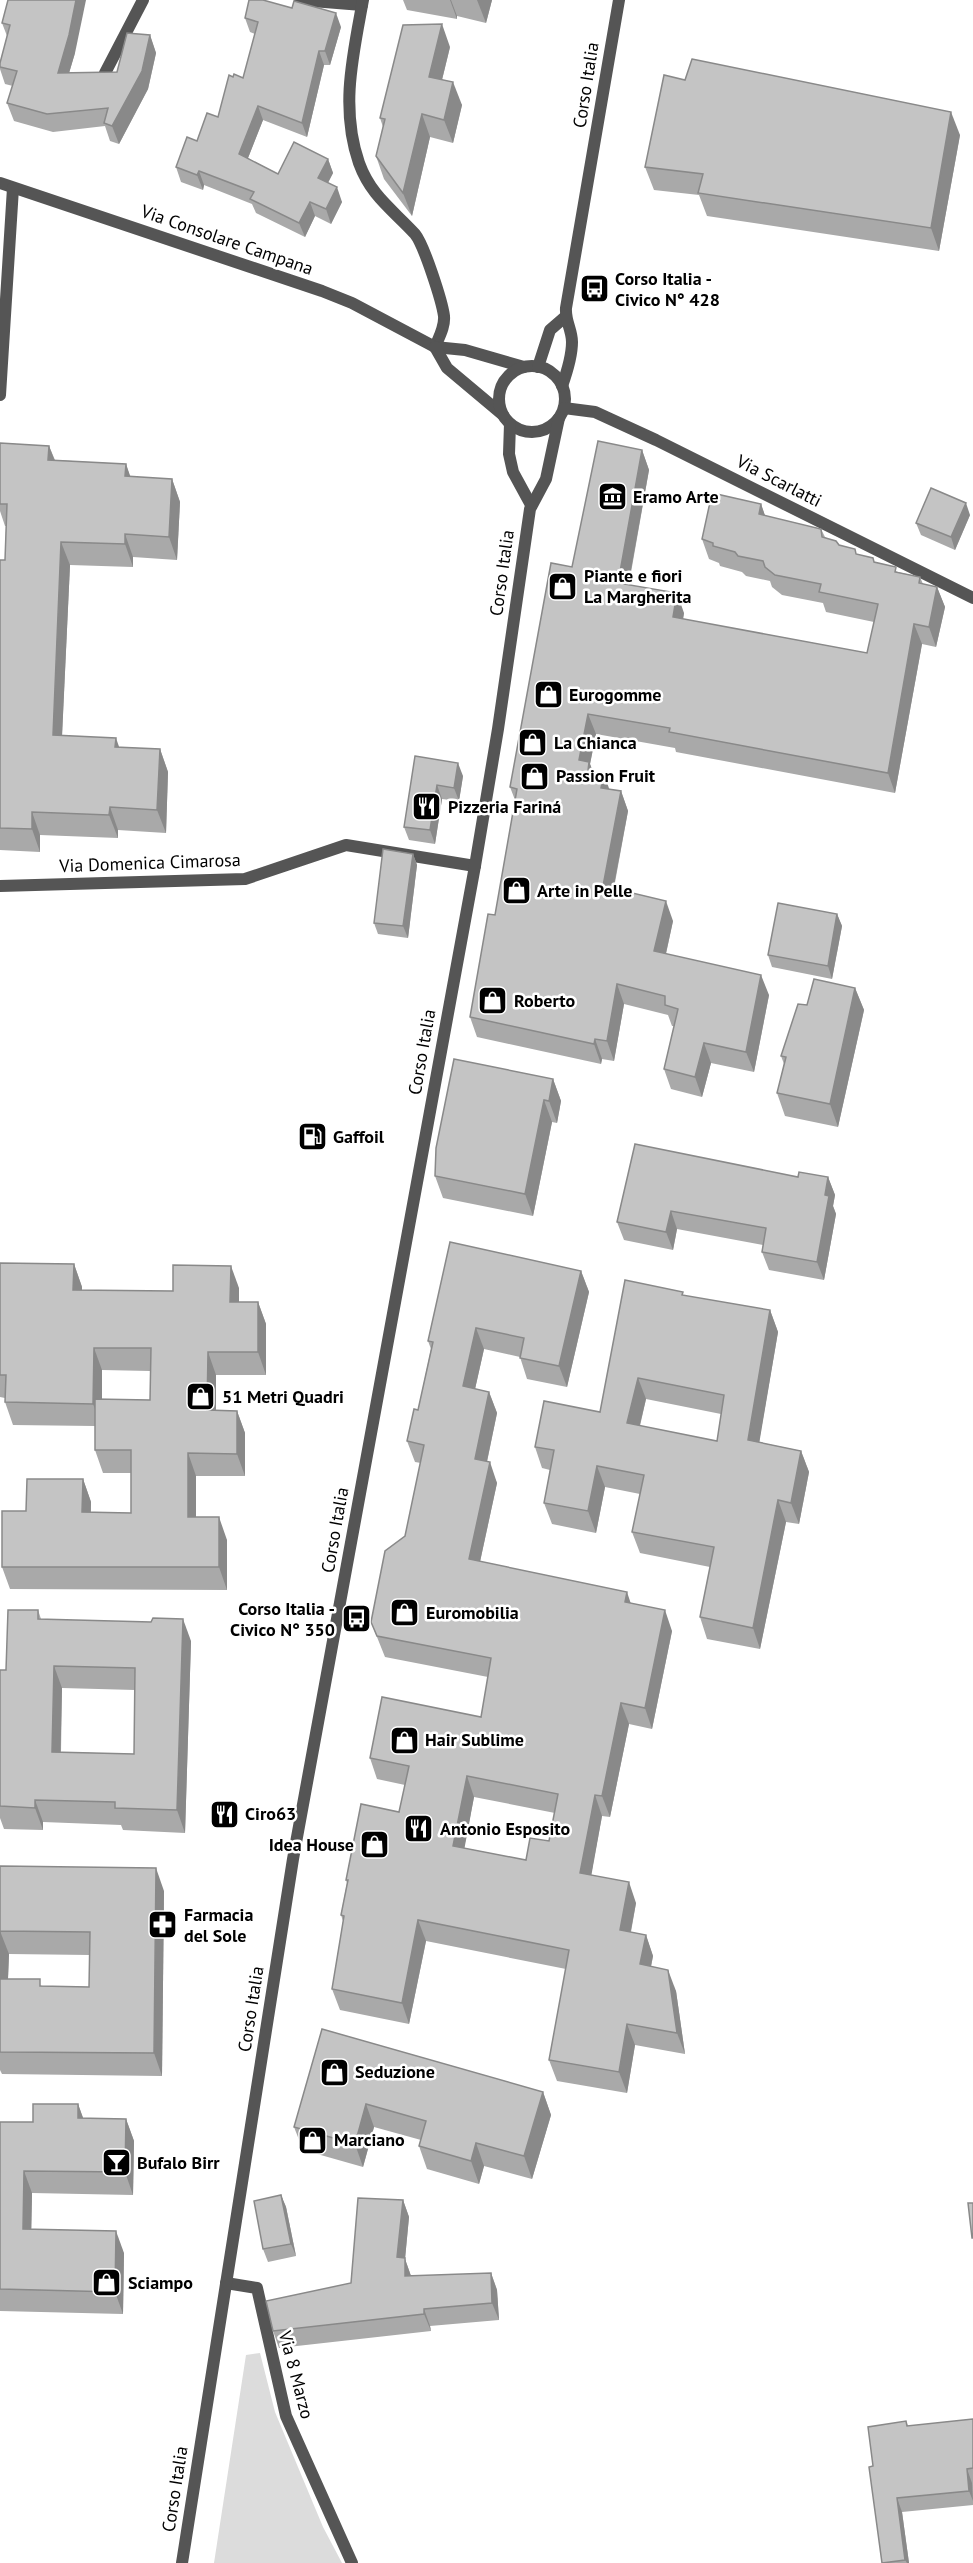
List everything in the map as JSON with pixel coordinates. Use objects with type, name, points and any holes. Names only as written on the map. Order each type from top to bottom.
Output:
[{"type":"street","points":[[105,73],[143,0]]},
{"type":"street","points":[[300,0],[362,2],[348,84],[349,124],[358,161],[368,186],[417,236],[426,257],[444,317],[435,347]]},
{"type":"street","name":"Corso Italia","points":[[562,386],[570,361],[572,340],[565,317],[619,0]]},
{"type":"street","name":"Via Consolare Campana","points":[[0,183],[332,295],[352,303],[435,347],[465,350],[524,367]]},
{"type":"street","points":[[0,396],[13,188]]},
{"type":"street","name":"Corso Italia","points":[[538,367],[550,330],[565,317]]},
{"type":"street","name":"Via Consolare Campana","points":[[435,347],[447,368],[506,419]]},
{"type":"street","points":[[506,419],[530,432],[541,431],[561,413],[565,397],[562,386],[548,370],[524,367],[507,377],[499,395],[506,419],[513,472],[531,505]]},
{"type":"street","name":"Via Scarlatti","points":[[561,413],[595,412],[656,440],[973,598]]},
{"type":"street","name":"Corso Italia","points":[[182,2563],[292,1859],[475,866],[531,505],[546,479],[561,413]]},
{"type":"street","name":"Via Domenica Cimarosa","points":[[0,886],[245,879],[346,845],[475,866]]},
{"type":"street","name":"Via 8 Marzo","points":[[226,2283],[257,2288],[286,2416],[352,2563]]},
{"type":"shaded area","points":[[260,2353],[275,2412],[323,2527],[342,2563],[214,2563],[246,2355]]},
{"type":"building","points":[[8,0],[76,0],[58,73],[117,72],[127,33],[150,35],[142,71],[112,126],[104,123],[108,108],[47,114],[7,103],[17,71],[0,67],[10,25],[2,23]]},
{"type":"building","points":[[249,0],[263,0],[292,8],[294,1],[336,13],[325,51],[319,51],[302,123],[258,106],[239,154],[278,174],[294,142],[328,159],[318,178],[337,187],[326,209],[310,202],[299,223],[250,199],[254,192],[199,171],[197,175],[176,167],[187,137],[197,141],[207,113],[218,117],[229,75],[233,77],[234,74],[243,78],[258,22],[245,18]]},
{"type":"building","points":[[442,24],[429,77],[453,82],[444,120],[422,114],[403,193],[376,156],[385,119],[380,118],[403,25]]},
{"type":"building","points":[[692,59],[951,112],[931,228],[698,193],[703,174],[645,167],[664,75],[685,80]]},
{"type":"building","points":[[598,441],[642,450],[618,583],[677,593],[673,617],[867,653],[878,604],[819,592],[821,584],[775,575],[765,567],[763,561],[738,556],[735,552],[713,546],[713,543],[702,539],[712,493],[761,504],[759,514],[821,529],[822,537],[855,549],[856,554],[873,558],[874,562],[896,567],[895,572],[920,577],[919,583],[937,587],[929,627],[914,624],[888,773],[669,732],[670,728],[588,714],[579,760],[589,762],[588,771],[604,774],[601,788],[621,791],[603,886],[666,901],[654,951],[761,975],[746,1052],[704,1043],[695,1077],[664,1069],[678,1009],[665,1005],[665,996],[617,984],[607,1041],[595,1039],[594,1044],[470,1017],[488,914],[495,915],[517,789],[510,787],[551,563],[572,567]]},
{"type":"building","points":[[0,443],[49,446],[48,460],[126,464],[125,476],[172,479],[169,537],[125,534],[125,544],[61,542],[53,735],[116,738],[115,747],[160,749],[157,810],[110,807],[109,815],[32,812],[32,829],[0,828],[0,560],[5,560],[7,504],[0,504]]},
{"type":"building","points":[[931,488],[966,503],[951,537],[916,523]]},
{"type":"building","points":[[415,756],[458,763],[454,788],[437,785],[430,830],[404,827]]},
{"type":"building","points":[[383,849],[413,854],[403,926],[374,923]]},
{"type":"building","points":[[778,903],[837,914],[828,966],[768,955]]},
{"type":"building","points":[[814,979],[855,988],[830,1104],[777,1093],[786,1057],[781,1056],[798,1004],[807,1005]]},
{"type":"building","points":[[454,1059],[553,1079],[549,1101],[544,1100],[525,1194],[435,1176],[436,1148]]},
{"type":"building","points":[[635,1144],[798,1177],[799,1172],[828,1177],[825,1195],[829,1196],[817,1262],[762,1252],[766,1228],[671,1211],[666,1232],[617,1222]]},
{"type":"building","points":[[450,1242],[581,1271],[559,1366],[520,1358],[524,1338],[476,1328],[463,1386],[489,1392],[475,1459],[490,1462],[469,1559],[627,1592],[625,1602],[665,1610],[645,1708],[621,1703],[602,1796],[595,1795],[580,1873],[629,1882],[620,1930],[646,1935],[640,1964],[668,1970],[677,2033],[627,2024],[619,2072],[549,2060],[569,1950],[418,1920],[402,2003],[332,1989],[344,1916],[341,1915],[348,1880],[346,1880],[361,1804],[399,1812],[409,1766],[370,1758],[382,1697],[481,1717],[491,1658],[377,1636],[371,1622],[385,1551],[405,1536],[424,1445],[407,1441],[414,1409],[418,1410],[433,1342],[428,1341]],"holes":[[[467,1776],[558,1794],[549,1841],[530,1838],[526,1860],[453,1846]]]},
{"type":"building","points":[[0,1263],[74,1264],[73,1290],[173,1291],[173,1265],[231,1266],[230,1302],[258,1302],[258,1352],[208,1352],[207,1410],[237,1411],[237,1454],[188,1453],[188,1517],[219,1517],[219,1567],[2,1567],[2,1511],[26,1511],[27,1479],[83,1479],[82,1512],[131,1513],[131,1450],[95,1450],[95,1399],[150,1400],[151,1348],[94,1348],[93,1404],[5,1402],[6,1375],[0,1375]]},
{"type":"building","points":[[625,1280],[683,1292],[682,1295],[770,1310],[748,1440],[801,1451],[791,1503],[778,1500],[753,1628],[700,1617],[714,1547],[632,1532],[644,1475],[597,1466],[588,1511],[544,1503],[554,1450],[535,1447],[544,1401],[600,1412]],"holes":[[[638,1378],[724,1395],[717,1441],[627,1423]]]},
{"type":"building","points":[[8,1610],[38,1610],[38,1619],[151,1622],[153,1618],[183,1619],[177,1810],[115,1808],[115,1802],[35,1800],[35,1808],[0,1806],[0,1670],[6,1670]],"holes":[[[54,1666],[135,1668],[134,1754],[52,1752]]]},
{"type":"building","points":[[0,1866],[156,1868],[154,2053],[0,2052],[0,1979],[40,1979],[40,1986],[89,1987],[90,1932],[0,1931]]},
{"type":"building","points":[[322,2029],[543,2092],[524,2156],[476,2143],[471,2161],[419,2146],[426,2121],[366,2104],[355,2144],[294,2127]]},
{"type":"building","points":[[33,2104],[78,2104],[78,2118],[126,2119],[125,2172],[24,2171],[23,2229],[116,2231],[115,2292],[0,2289],[0,2122],[33,2122]]},
{"type":"building","points":[[281,2195],[291,2244],[263,2249],[254,2201]]},
{"type":"building","points":[[358,2198],[403,2200],[397,2257],[405,2258],[405,2276],[491,2273],[492,2303],[424,2309],[424,2314],[273,2331],[266,2301],[351,2283]]},
{"type":"building","points":[[968,2203],[973,2203],[973,2238],[972,2238]]},
{"type":"building","points":[[973,2419],[973,2468],[967,2469],[969,2491],[897,2498],[905,2560],[882,2563],[869,2467],[873,2466],[868,2427],[906,2421],[907,2426]]},
{"type":"place","name":"Corso Italia - Civico N° 428","points":[[594,289]]},
{"type":"place","name":"Eramo Arte","points":[[612,497]]},
{"type":"place","name":"Piante e fiori La Margherita","points":[[563,586]]},
{"type":"place","name":"Eurogomme","points":[[548,695]]},
{"type":"place","name":"La Chianca","points":[[533,743]]},
{"type":"place","name":"Passion Fruit","points":[[535,776]]},
{"type":"place","name":"Pizzeria Fariná","points":[[427,807]]},
{"type":"place","name":"Arte in Pelle","points":[[516,891]]},
{"type":"place","name":"Roberto","points":[[493,1001]]},
{"type":"place","name":"Gaffoil","points":[[312,1137]]},
{"type":"place","name":"51 Metri Quadri","points":[[201,1397]]},
{"type":"place","name":"Euromobilia","points":[[405,1613]]},
{"type":"place","name":"Corso Italia - Civico N° 350","points":[[356,1619]]},
{"type":"place","name":"Hair Sublime","points":[[404,1740]]},
{"type":"place","name":"Ciro63","points":[[224,1814]]},
{"type":"place","name":"Antonio Esposito","points":[[419,1829]]},
{"type":"place","name":"Idea House","points":[[375,1845]]},
{"type":"place","name":"Farmacia del Sole","points":[[163,1925]]},
{"type":"place","name":"Seduzione","points":[[334,2072]]},
{"type":"place","name":"Marciano","points":[[313,2140]]},
{"type":"place","name":"Bufalo Birr","points":[[116,2163]]},
{"type":"place","name":"Sciampo","points":[[107,2283]]}]
